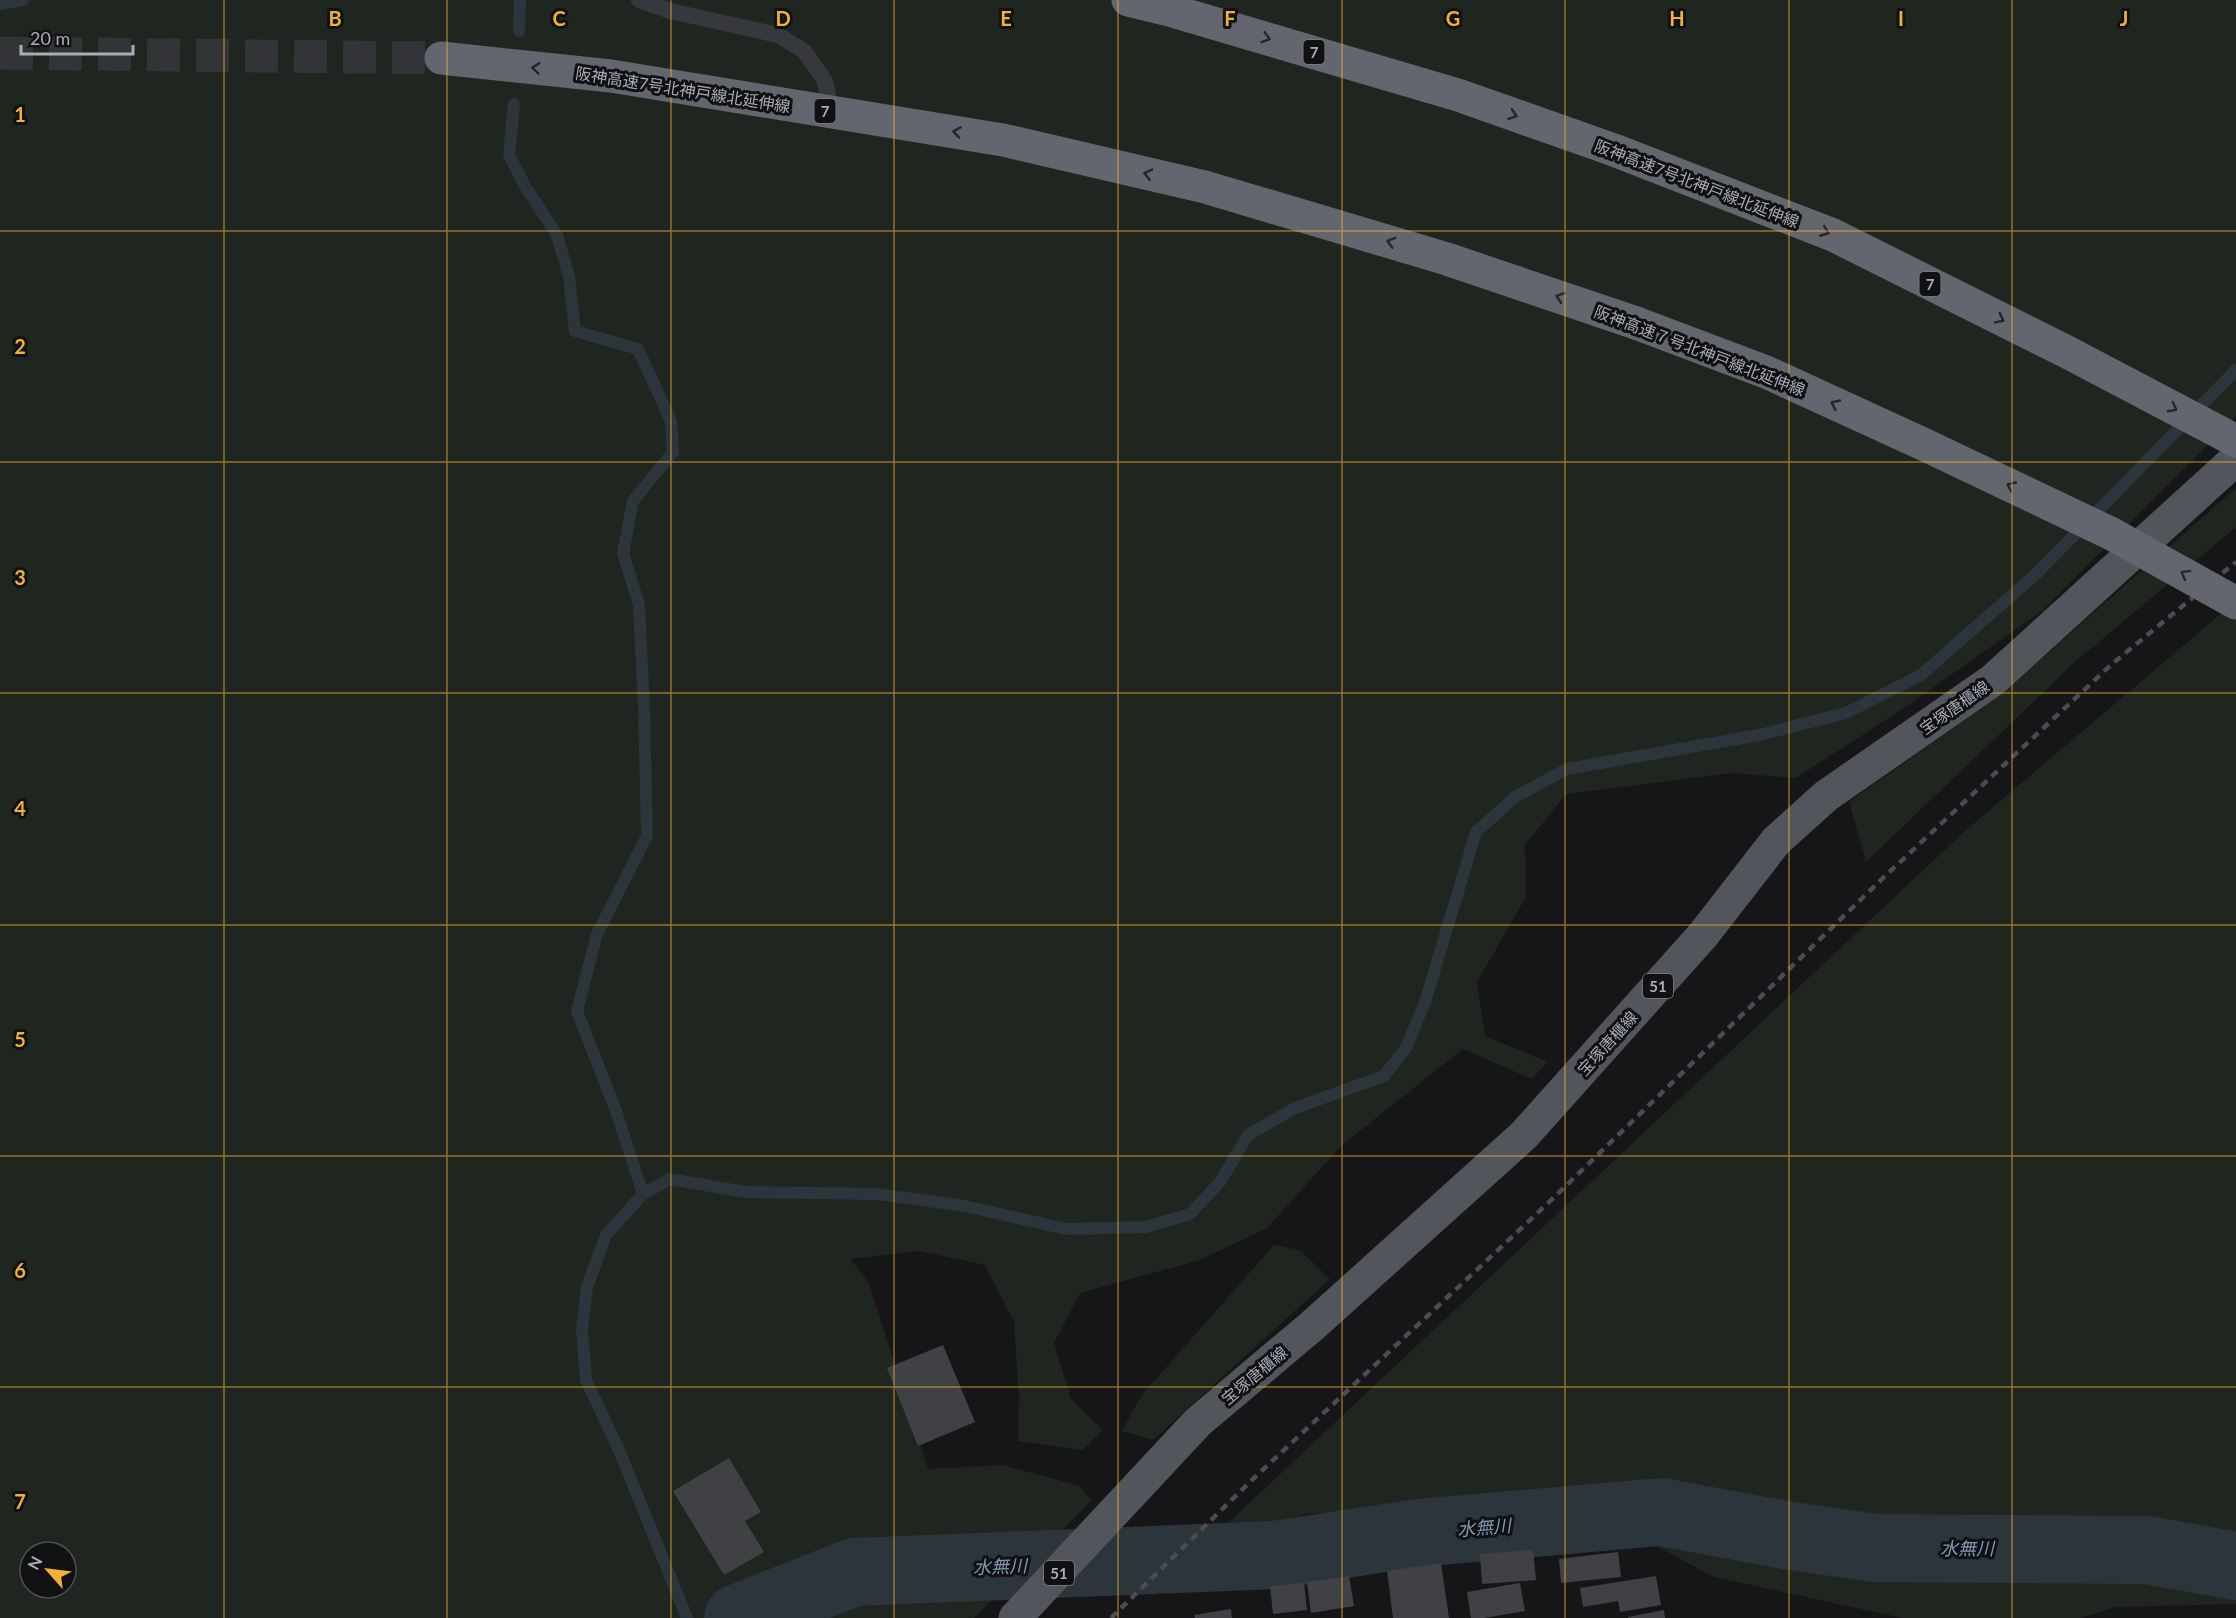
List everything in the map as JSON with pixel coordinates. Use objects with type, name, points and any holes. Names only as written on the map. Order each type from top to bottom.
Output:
[{"type":"highway","name":"阪神高速7号北神戸線北延伸線","points":[[1128,0],[1458,95],[1614,150],[1833,235],[2069,353],[2236,441]]},
{"type":"highway","name":"阪神高速7号北神戸線北延伸線","points":[[441,58],[611,76],[1003,140],[1205,187]]},
{"type":"highway","name":"阪神高速７号北神戸線北延伸線","points":[[1205,187],[1447,259],[1636,323],[1766,372],[2110,533],[2236,603]]},
{"type":"main road","name":"宝塚唐櫃線","points":[[1018,1615],[1198,1422],[1312,1326],[1524,1135],[1703,935],[1776,841],[1826,796],[1994,680],[2236,459]]},
{"type":"lane","points":[[639,0],[670,11],[777,35],[804,51],[825,81],[831,111]]},
{"type":"shaded area","points":[[0,0],[2236,0],[2236,417],[2042,611],[1898,712],[1796,778],[1732,773],[1566,794],[1525,845],[1526,897],[1477,982],[1485,1036],[1548,1062],[1532,1079],[1463,1049],[1342,1145],[1267,1228],[1200,1260],[1080,1293],[1054,1343],[1071,1399],[1103,1430],[1083,1450],[1018,1441],[1019,1397],[1014,1322],[985,1265],[919,1251],[851,1259],[869,1283],[928,1469],[1003,1465],[1080,1486],[1091,1501],[974,1618],[0,1618]]},
{"type":"shaded area","points":[[2236,488],[2236,527],[2075,662],[1866,862],[1849,802],[2001,694]]},
{"type":"shaded area","points":[[2236,601],[2236,1604],[2115,1607],[2081,1618],[1903,1618],[1714,1577],[1578,1504],[1304,1514],[1147,1599],[1966,830]]},
{"type":"shaded area","points":[[1274,1245],[1300,1250],[1330,1279],[1153,1440],[1122,1431],[1141,1396]]},
{"type":"building","points":[[943,1345],[975,1422],[918,1446],[887,1368]]},
{"type":"building","points":[[729,1458],[761,1512],[745,1521],[764,1552],[724,1575],[673,1491]]},
{"type":"building","points":[[1533,1550],[1536,1580],[1482,1584],[1480,1554]]},
{"type":"building","points":[[1618,1552],[1621,1577],[1561,1583],[1559,1559]]},
{"type":"building","points":[[1441,1563],[1449,1618],[1393,1618],[1387,1571]]},
{"type":"building","points":[[1349,1576],[1354,1606],[1311,1613],[1307,1582]]},
{"type":"building","points":[[1656,1576],[1661,1605],[1620,1612],[1618,1601],[1583,1607],[1580,1588]]},
{"type":"building","points":[[1304,1583],[1307,1610],[1273,1614],[1270,1586]]},
{"type":"building","points":[[1520,1583],[1525,1611],[1471,1618],[1467,1592]]},
{"type":"building","points":[[1231,1609],[1232,1618],[1195,1618],[1194,1615]]},
{"type":"building","points":[[1664,1610],[1665,1618],[1628,1618],[1628,1617]]},
{"type":"waterway","points":[[0,4],[23,0]]},
{"type":"waterway","points":[[519,31],[520,0]]},
{"type":"waterway","points":[[514,104],[509,155],[525,186],[557,235],[569,277],[575,331],[638,349],[671,421],[673,452],[633,501],[623,553],[639,605],[647,836],[597,934],[577,1011],[616,1111],[643,1194]]},
{"type":"waterway","points":[[687,1618],[619,1450],[586,1380],[582,1329],[587,1287],[606,1235],[643,1194],[670,1179],[745,1192],[877,1194],[965,1206],[1066,1229],[1146,1227],[1190,1214],[1220,1182],[1248,1135],[1295,1108],[1384,1076],[1406,1048],[1425,1002],[1476,832],[1515,797],[1567,769],[1759,735],[1846,713],[1921,675],[2036,574],[2236,370]]},
{"type":"waterway","name":"水無川","points":[[738,1618],[854,1572],[1275,1555],[1417,1533],[1661,1512],[1791,1536],[1875,1548],[2147,1550],[2236,1566]]},
{"type":"tunnel","points":[[0,53],[441,58]]},
{"type":"railway","points":[[1111,1618],[1254,1478],[1545,1206],[1884,877],[2112,664],[2236,562]]}]
